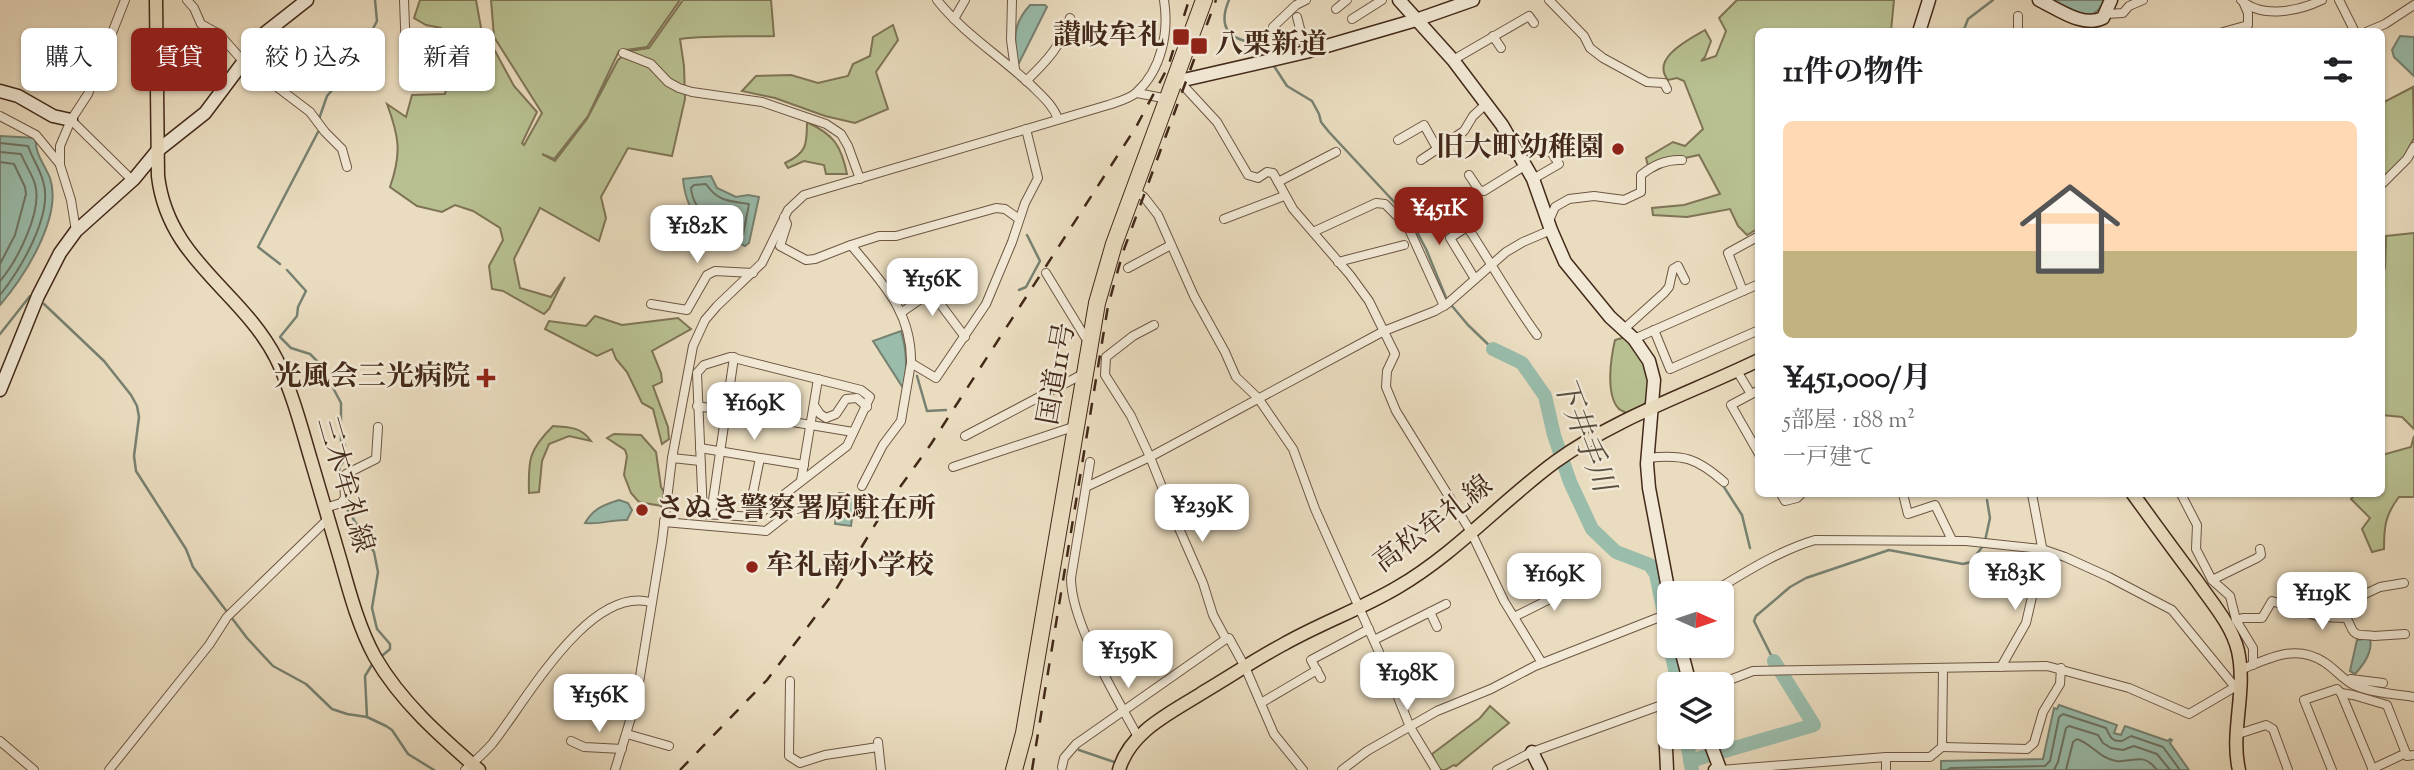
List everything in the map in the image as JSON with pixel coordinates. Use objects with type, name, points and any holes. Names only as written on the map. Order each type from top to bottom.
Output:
[{"type":"highway","name":"国道11号","points":[[1014,770],[1024,733],[1090,339],[1105,274],[1168,99],[1178,82],[1204,0]]},
{"type":"main road","name":"三木牟礼線","points":[[156,0],[157,151],[160,187],[166,211],[183,245],[260,332],[276,359],[296,408],[359,622],[376,657],[411,707],[472,768]]},
{"type":"main road","name":"高松牟礼線","points":[[1119,770],[1129,748],[1138,737],[1163,718],[1284,644],[1399,587],[1439,559],[1492,512],[1560,459],[1651,407],[1692,392],[1755,362]]},
{"type":"main road","points":[[2135,497],[2224,620],[2247,667],[2238,688],[2239,770]]},
{"type":"street","points":[[60,165],[60,146],[71,120],[88,94],[125,0]]},
{"type":"street","points":[[187,0],[201,24],[219,34],[241,59]]},
{"type":"street","points":[[271,28],[307,0]]},
{"type":"street","points":[[404,0],[405,28]]},
{"type":"street","points":[[937,0],[954,19],[1015,69],[1055,110],[1058,119]]},
{"type":"street","points":[[954,19],[965,0]]},
{"type":"street","points":[[1012,0],[1011,40],[1015,69]]},
{"type":"street","points":[[615,770],[627,734],[641,674],[688,366],[698,333],[717,306],[753,273],[768,252],[784,217],[804,195],[1108,106],[1136,93],[1156,63],[1163,45],[1167,22],[1164,0]]},
{"type":"street","points":[[1273,27],[1296,5],[1306,0]]},
{"type":"street","points":[[1352,19],[1382,0]]},
{"type":"street","points":[[1399,0],[1453,60],[1502,125],[1533,179],[1565,262],[1603,309],[1629,334],[1649,361],[1654,380],[1648,458],[1650,488],[1667,581]]},
{"type":"street","points":[[1178,82],[1306,52],[1416,20],[1473,0]]},
{"type":"street","points":[[1549,0],[1603,58],[1647,82],[1664,83],[1667,89]]},
{"type":"street","points":[[1920,28],[1929,0]]},
{"type":"street","points":[[2039,0],[2089,26],[2106,14],[2112,0]]},
{"type":"street","points":[[2106,14],[2123,13],[2129,6],[2143,0]]},
{"type":"street","points":[[2242,1],[2251,7],[2267,11],[2306,8],[2322,0]]},
{"type":"street","points":[[2339,0],[2353,28]]},
{"type":"street","points":[[2240,28],[2248,26],[2248,13],[2242,1]]},
{"type":"street","points":[[2376,28],[2414,5]]},
{"type":"street","points":[[1453,60],[1529,16],[1534,23]]},
{"type":"street","points":[[2018,16],[2018,28]]},
{"type":"street","points":[[1297,17],[1306,52]]},
{"type":"street","points":[[1026,81],[1052,57],[1067,31],[1070,18]]},
{"type":"street","points":[[1493,36],[1501,48]]},
{"type":"street","points":[[622,53],[651,64],[668,82],[679,88],[762,102],[826,124],[841,134],[860,178]]},
{"type":"street","points":[[0,390],[38,296],[60,253],[76,231],[133,179],[157,151],[205,113],[241,64]]},
{"type":"street","points":[[1178,82],[1217,122],[1248,175],[1258,178],[1267,172],[1273,173],[1284,196],[1370,301],[1395,354],[1387,371],[1386,387],[1396,411],[1471,532],[1514,617],[1542,663]]},
{"type":"street","points":[[0,91],[18,96],[52,116],[71,120],[133,179],[153,181],[166,211]]},
{"type":"street","points":[[282,91],[310,112],[342,149],[347,167]]},
{"type":"street","points":[[1136,93],[1168,99]]},
{"type":"street","points":[[1421,160],[1464,131],[1473,116],[1486,104]]},
{"type":"street","points":[[0,116],[36,135],[49,148],[60,165],[71,200],[76,231]]},
{"type":"street","points":[[158,123],[178,133]]},
{"type":"street","points":[[1398,140],[1424,125],[1438,150]]},
{"type":"street","points":[[911,363],[936,378],[986,304],[1038,178],[1026,129]]},
{"type":"street","points":[[1533,179],[1559,164],[1546,144]]},
{"type":"street","points":[[2385,181],[2407,159],[2414,147]]},
{"type":"street","points":[[1278,182],[1336,152]]},
{"type":"street","points":[[1086,486],[1150,457],[1384,331],[1436,312],[1491,264],[1550,227],[1555,207],[1570,199],[1594,196],[1624,200],[1641,192],[1641,175],[1647,170],[1670,160],[1682,160]]},
{"type":"street","points":[[1469,175],[1479,190],[1484,191],[1526,165]]},
{"type":"street","points":[[1135,191],[1144,197],[1158,215],[1194,296],[1236,377],[1258,398],[1293,449],[1315,509],[1374,639],[1410,727],[1436,770]]},
{"type":"street","points":[[1224,219],[1284,196]]},
{"type":"street","points":[[1313,232],[1376,204],[1385,204],[1408,227],[1446,305]]},
{"type":"street","points":[[784,217],[787,224],[780,246],[806,260],[879,236],[896,236],[996,208],[1004,209],[1019,219]]},
{"type":"street","points":[[1475,279],[1450,238],[1465,225],[1512,301],[1537,335]]},
{"type":"street","points":[[1743,291],[1728,253],[1755,238]]},
{"type":"street","points":[[851,245],[897,303],[911,344],[911,363],[901,421],[883,445],[862,486]]},
{"type":"street","points":[[1128,268],[1171,245]]},
{"type":"street","points":[[1338,262],[1404,245]]},
{"type":"street","points":[[1629,334],[1669,287],[1673,269],[1678,266],[1685,280]]},
{"type":"street","points":[[651,304],[687,310],[707,275],[715,271],[753,273]]},
{"type":"street","points":[[1046,273],[1085,337],[1090,339]]},
{"type":"street","points":[[923,281],[965,337]]},
{"type":"street","points":[[1629,334],[1654,330],[1755,286]]},
{"type":"street","points":[[902,312],[931,292]]},
{"type":"street","points":[[1154,326],[1133,336],[1106,357],[1105,375],[1131,416],[1150,457],[1203,583],[1213,615],[1245,667],[1274,734],[1303,770]]},
{"type":"street","points":[[1654,330],[1671,369],[1755,332]]},
{"type":"street","points":[[711,514],[734,357]]},
{"type":"street","points":[[734,357],[865,391],[870,397],[846,446],[755,517],[703,514],[697,376],[700,368],[734,357]]},
{"type":"street","points":[[1737,370],[1755,392],[1731,405],[1755,447]]},
{"type":"street","points":[[965,436],[1079,378],[1085,372]]},
{"type":"street","points":[[801,481],[818,379]]},
{"type":"street","points":[[814,405],[826,418],[836,414],[846,399],[857,398],[867,407]]},
{"type":"street","points":[[697,406],[853,432]]},
{"type":"street","points":[[953,467],[1076,425]]},
{"type":"street","points":[[109,770],[209,645],[229,615],[326,514],[341,503],[345,498],[346,474],[376,459],[378,428]]},
{"type":"street","points":[[700,448],[804,465]]},
{"type":"street","points":[[1648,458],[1672,455],[1691,459],[1701,463],[1724,482]]},
{"type":"street","points":[[748,517],[760,457]]},
{"type":"street","points":[[672,458],[700,461]]},
{"type":"street","points":[[1090,462],[1071,596],[1078,618],[1138,737]]},
{"type":"street","points":[[1783,497],[1785,501],[1798,497]]},
{"type":"street","points":[[1904,497],[1908,514],[1935,505],[1952,540]]},
{"type":"street","points":[[2001,667],[2031,609],[2042,549],[2033,497]]},
{"type":"street","points":[[2183,497],[2197,525],[2196,549],[2212,580],[2230,596],[2236,620],[2251,643],[2254,652],[2247,667]]},
{"type":"street","points":[[664,522],[766,531],[794,509]]},
{"type":"street","points":[[1732,581],[1800,544],[1815,540],[1952,540],[2042,549],[2109,577],[2172,610],[2238,688],[2189,714],[2129,688],[2047,666],[1772,670],[1754,671],[1734,678]]},
{"type":"street","points":[[2212,580],[2257,558],[2261,555],[2260,549]]},
{"type":"street","points":[[1514,617],[1580,583]]},
{"type":"street","points":[[2318,616],[2379,587],[2404,583]]},
{"type":"street","points":[[472,768],[563,647],[616,604],[638,599],[650,602]]},
{"type":"street","points":[[2236,620],[2262,618],[2272,601],[2318,616],[2346,618],[2354,632],[2359,635],[2404,634]]},
{"type":"street","points":[[1374,639],[1446,604]]},
{"type":"street","points":[[1430,612],[1437,627]]},
{"type":"street","points":[[1342,770],[1367,751],[1437,711],[1491,689],[1542,663],[1657,617]]},
{"type":"street","points":[[1261,703],[1319,674],[1311,660],[1369,629]]},
{"type":"street","points":[[1062,767],[1065,758],[1076,744],[1226,639]]},
{"type":"street","points":[[2247,667],[2284,652],[2309,654],[2363,688],[2414,697]]},
{"type":"street","points":[[1712,749],[1718,767],[1885,757],[1930,757],[1942,747],[2027,749],[2034,743],[2043,712],[2060,684],[2061,668]]},
{"type":"street","points":[[1942,747],[1943,669]]},
{"type":"street","points":[[2344,678],[2383,682]]},
{"type":"street","points":[[790,681],[789,756],[800,763],[825,755],[878,745],[881,770]]},
{"type":"street","points":[[2332,770],[2304,700],[2337,689],[2373,769],[2410,754],[2386,705],[2341,693]]},
{"type":"street","points":[[1497,770],[1532,752],[1657,708]]},
{"type":"street","points":[[2238,734],[2266,725],[2273,729],[2288,770]]},
{"type":"street","points":[[627,734],[669,746]]},
{"type":"street","points":[[0,741],[34,770]]},
{"type":"street","points":[[571,741],[584,747],[622,749]]},
{"type":"street","points":[[1667,749],[1667,770]]},
{"type":"street","points":[[1532,752],[1541,770]]},
{"type":"street","points":[[1885,757],[1886,770]]},
{"type":"shaded area","points":[[420,0],[476,0],[481,28],[441,28],[426,25],[414,18]]},
{"type":"shaded area","points":[[491,0],[680,0],[647,47],[619,51],[588,116],[554,159],[542,154],[555,161],[587,119],[618,60],[629,51],[649,48],[683,0],[771,0],[774,36],[680,39],[685,99],[672,156],[628,148],[601,197],[606,218],[599,241],[540,208],[514,259],[520,288],[551,297],[565,277],[544,314],[503,291],[492,289],[489,266],[503,240],[500,228],[473,211],[455,205],[442,212],[417,206],[390,187],[398,145],[387,104],[406,117],[412,95],[445,94],[446,91],[495,91],[495,51],[514,86],[537,112],[522,143],[524,145],[542,113],[495,39]]},
{"type":"shaded area","points":[[1737,0],[1894,0],[1891,28],[1755,28],[1755,230],[1747,235],[1738,226],[1730,209],[1687,217],[1653,215],[1652,208],[1684,205],[1720,194],[1699,155],[1648,166],[1646,158],[1673,142],[1685,146],[1703,129],[1684,81],[1677,78],[1668,80],[1664,64],[1674,50],[1705,30],[1711,41],[1701,61],[1716,56],[1726,31],[1719,18]]},
{"type":"shaded area","points":[[893,25],[898,40],[876,72],[888,109],[855,123],[825,116],[775,98],[742,91],[756,76],[791,75],[818,83],[848,76],[853,64],[870,56],[873,37]]},
{"type":"shaded area","points":[[2413,87],[2414,138],[2403,159],[2385,177],[2385,101]]},
{"type":"shaded area","points":[[807,122],[835,142],[847,174],[826,174],[824,165],[804,161],[788,168],[785,163],[798,155],[804,147]]},
{"type":"shaded area","points":[[2414,233],[2414,429],[2402,417],[2385,415],[2386,236]]},
{"type":"shaded area","points":[[595,316],[622,325],[678,318],[691,329],[652,351],[662,382],[653,386],[668,427],[669,439],[662,444],[653,409],[642,403],[612,349],[597,356],[545,329],[549,321],[586,326]]},
{"type":"shaded area","points":[[1629,336],[1648,363],[1648,401],[1630,415],[1619,409],[1615,403],[1610,376],[1615,340]]},
{"type":"shaded area","points":[[553,426],[579,430],[591,441],[569,436],[549,444],[542,461],[539,492],[529,493],[532,456],[539,442]]},
{"type":"shaded area","points":[[614,434],[641,435],[656,452],[664,492],[662,506],[639,502],[631,493],[624,475],[627,456],[625,450],[607,438]]},
{"type":"shaded area","points":[[2414,436],[2414,497],[2399,497],[2386,522],[2384,549],[2372,552],[2362,529],[2370,518],[2351,499],[2385,497],[2385,454],[2411,447]]},
{"type":"shaded area","points":[[1490,706],[1509,723],[1456,766],[1439,770],[1432,754],[1480,718]]},
{"type":"water","points":[[2049,0],[2104,0],[2094,14],[2087,15],[2072,12]]},
{"type":"water","points":[[1030,5],[1047,7],[1019,63],[1016,63],[1017,25]]},
{"type":"water","points":[[2400,36],[2414,37],[2414,76],[2394,57],[2392,50]]},
{"type":"water","points":[[0,136],[36,138],[40,159],[50,178],[53,194],[51,210],[39,246],[20,279],[0,305]]},
{"type":"water","points":[[711,176],[717,188],[736,197],[759,197],[749,243],[745,246],[702,223],[689,205],[683,179]]},
{"type":"water","points":[[901,331],[906,360],[903,388],[873,341]]},
{"type":"water","points":[[839,493],[855,495],[851,526],[835,524]]},
{"type":"water","points":[[619,500],[628,503],[632,510],[627,520],[585,523],[599,508]]},
{"type":"water","points":[[2370,638],[2369,653],[2355,674],[2350,671],[2357,640]]},
{"type":"water","points":[[2059,705],[2117,725],[2114,733],[2121,735],[2125,726],[2168,741],[2172,740],[2170,743],[2189,770],[1941,770],[1941,761],[2043,759],[2054,708],[2057,709]]},
{"type":"waterway","points":[[319,119],[327,96],[354,65],[377,21],[375,0]]},
{"type":"waterway","name":"下井手川","points":[[1229,0],[1224,18],[1227,29],[1235,37],[1258,44],[1268,57]]},
{"type":"waterway","points":[[1965,28],[1968,19],[1993,0]]},
{"type":"waterway","name":"下井手川","points":[[1272,63],[1287,86],[1312,101],[1321,122],[1329,132],[1410,219],[1447,300],[1493,349]]},
{"type":"waterway","points":[[280,264],[258,247],[318,132]]},
{"type":"waterway","points":[[1019,290],[1026,287],[1040,261],[1027,235]]},
{"type":"waterway","points":[[287,270],[306,291],[298,307],[297,316],[280,337],[291,348],[310,354],[321,365],[341,403],[341,444],[345,445],[344,461],[339,467],[341,487]]},
{"type":"waterway","points":[[0,334],[30,296]]},
{"type":"waterway","points":[[44,304],[104,361],[131,395],[139,417],[134,456],[136,471],[186,549],[193,567],[247,638],[273,666],[306,684],[332,709],[367,717],[386,726],[392,730],[408,754],[434,770]]},
{"type":"waterway","name":"下井手川","points":[[1493,349],[1522,363],[1545,396],[1554,435],[1570,482],[1592,529],[1616,552],[1650,565],[1657,581]]},
{"type":"waterway","points":[[917,376],[927,411],[946,410]]},
{"type":"waterway","points":[[1722,484],[1742,515],[1750,548]]},
{"type":"waterway","points":[[1985,541],[1990,518],[1987,500]]},
{"type":"waterway","points":[[344,504],[374,552],[378,572],[372,608],[377,629],[390,644],[390,649],[383,655]]},
{"type":"waterway","points":[[1774,661],[1754,621],[1756,616],[1790,587],[1806,578],[1889,550],[1963,564],[1971,562],[1982,547]]},
{"type":"waterway","name":"下井手川","points":[[1673,658],[1675,672]]},
{"type":"waterway","points":[[1690,761],[1814,725],[1774,661]]},
{"type":"waterway","points":[[367,717],[365,676],[373,663]]},
{"type":"waterway","name":"下井手川","points":[[1688,749],[1692,770]]},
{"type":"waterway","points":[[1079,750],[1117,763]]},
{"type":"railway","points":[[680,770],[767,680],[835,591],[887,505],[931,444],[1136,127],[1168,67],[1189,0]]},
{"type":"railway","points":[[1032,770],[1108,306],[1123,252],[1216,0]]},
{"type":"place","name":"讃岐牟礼","points":[[1181,37]]},
{"type":"place","name":"八栗新道","points":[[1199,46]]},
{"type":"place","name":"旧大町幼稚園","points":[[1618,149]]},
{"type":"place","name":"光風会三光病院","points":[[486,378]]},
{"type":"place","name":"さぬき警察署原駐在所","points":[[642,510]]},
{"type":"place","name":"牟礼南小学校","points":[[752,567]]}]
